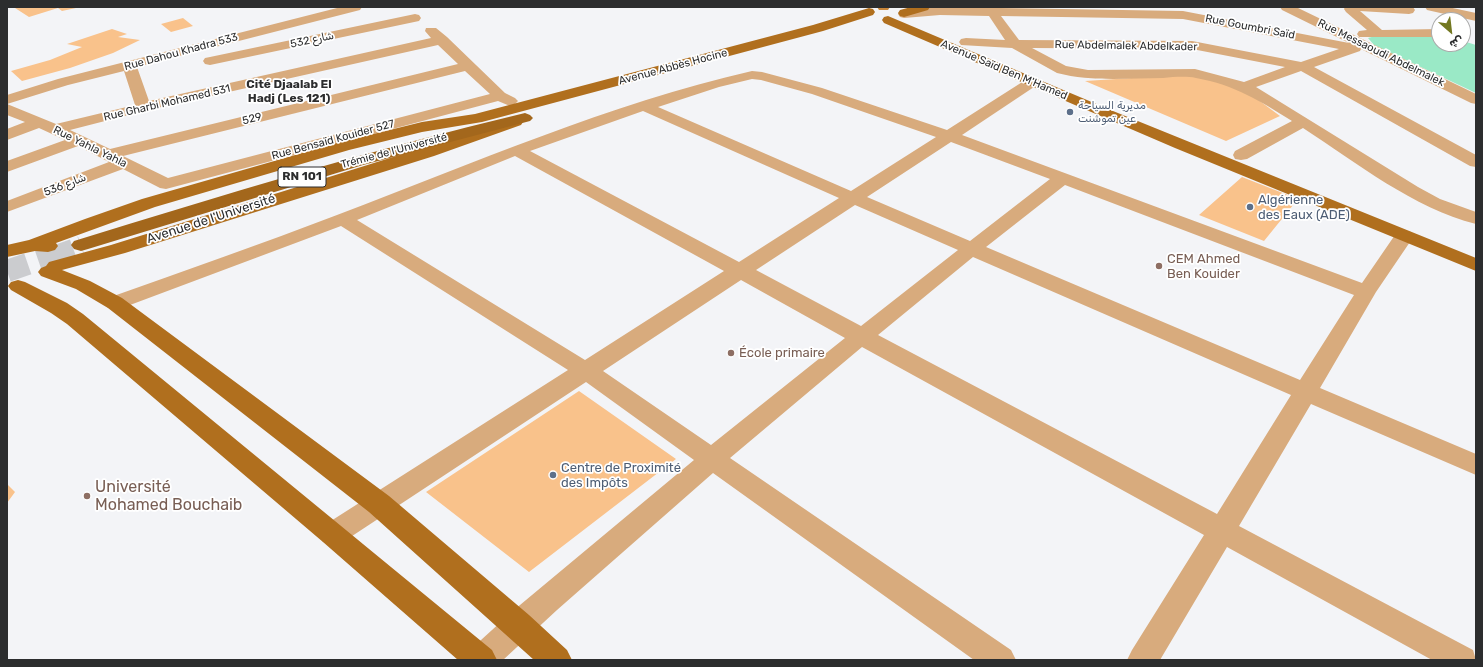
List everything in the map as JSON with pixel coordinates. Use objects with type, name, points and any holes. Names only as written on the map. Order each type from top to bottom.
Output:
[{"type":"highway","name":"Trémie de l'Université","points":[[476,119],[234,186],[79,240],[463,132],[523,113]]},
{"type":"main road","points":[[893,12],[924,7]]},
{"type":"main road","name":"Avenue Abbès Hocine","points":[[523,113],[802,32],[868,10],[893,12]]},
{"type":"main road","name":"Avenue Abbès Hocine","points":[[476,119],[523,113],[893,12]]},
{"type":"main road","name":"Avenue Saïd Ben M'Hamed","points":[[893,12],[1048,76],[1092,109],[1174,140],[1476,265]]},
{"type":"main road","name":"Avenue Saïd Ben M'Hamed","points":[[893,12],[1241,155],[1461,243]]},
{"type":"main road","name":"Avenue de l'Université","points":[[13,287],[29,282],[52,269],[428,152],[523,113]]},
{"type":"main road","points":[[18,247],[126,210],[283,163],[398,132],[439,123],[476,119]]},
{"type":"main road","points":[[18,247],[45,245],[59,250],[62,254],[61,260],[52,269],[115,303],[379,504],[518,624],[556,660]]},
{"type":"main road","points":[[13,287],[60,308],[75,319],[333,534],[481,660]]},
{"type":"street","name":"Rue Dahou Khadra 533","points":[[9,106],[129,65],[356,7]]},
{"type":"street","points":[[403,7],[414,18],[442,40],[468,66],[503,97],[523,113]]},
{"type":"street","points":[[1013,13],[1034,7]]},
{"type":"street","name":"Rue Messaoudi Abdelmalek","points":[[1286,7],[1347,36],[1362,47],[1476,100]]},
{"type":"street","points":[[1378,34],[1350,9],[1361,7],[1407,8],[1431,27]]},
{"type":"street","points":[[1431,7],[1475,20]]},
{"type":"street","name":"Rue Goumbri Saïd","points":[[893,12],[940,11],[1013,13],[1181,11],[1362,47]]},
{"type":"street","points":[[1181,11],[1192,45],[1195,73]]},
{"type":"street","points":[[993,13],[1015,44],[1048,76]]},
{"type":"street","name":"532 شارع","points":[[219,75],[414,18]]},
{"type":"street","points":[[1347,36],[1431,33]]},
{"type":"street","name":"Rue Gharbi Mohamed 531","points":[[56,129],[143,107],[219,75],[442,40]]},
{"type":"street","name":"Rue Abdelmalek Abdelkader","points":[[966,42],[1015,44],[1192,45],[1304,67],[1476,162]]},
{"type":"street","points":[[197,47],[219,75]]},
{"type":"street","points":[[1245,86],[1362,47]]},
{"type":"street","points":[[129,65],[143,107]]},
{"type":"street","name":"529","points":[[115,159],[468,66]]},
{"type":"street","points":[[333,534],[853,198],[1048,76],[1195,73],[1245,86],[1412,191],[1434,203],[1474,215]]},
{"type":"street","points":[[115,303],[343,219],[516,150],[644,106],[740,77],[752,75],[762,76],[817,91],[950,136],[1366,292]]},
{"type":"street","name":"Rue Bensaïd Kouider 527","points":[[166,184],[503,97]]},
{"type":"street","name":"Rue Yahla Yahla","points":[[9,106],[38,123],[56,129],[166,184]]},
{"type":"street","points":[[644,106],[971,249],[1476,465]]},
{"type":"street","points":[[1241,155],[1303,122]]},
{"type":"street","points":[[7,135],[38,123]]},
{"type":"street","points":[[7,167],[79,140]]},
{"type":"street","points":[[516,150],[1462,660]]},
{"type":"street","name":"شارع 536","points":[[7,207],[115,159]]},
{"type":"street","points":[[481,660],[518,624],[712,459],[860,336],[1063,178]]},
{"type":"street","points":[[343,219],[586,371],[1000,660]]},
{"type":"street","points":[[1143,660],[1366,292],[1404,236]]},
{"type":"green space","points":[[1379,35],[1431,35],[1431,52],[1471,52],[1471,43],[1476,45],[1476,93],[1374,45],[1368,38]]},
{"type":"building","points":[[19,7],[76,8],[62,11],[58,8],[29,17],[15,8]]},
{"type":"building","points":[[183,18],[193,26],[171,32],[161,24]]},
{"type":"building","points":[[112,29],[127,34],[118,37],[140,40],[113,53],[70,68],[22,81],[11,71],[50,60],[82,47],[67,44]]},
{"type":"building","points":[[1194,74],[1245,90],[1280,116],[1226,141],[1085,81]]},
{"type":"building","name":"Algérienne des Eaux (ADE)","points":[[1242,177],[1298,199],[1264,241],[1199,215]]},
{"type":"building","name":"Centre de Proximité des Impôts","points":[[579,391],[676,459],[529,572],[426,492]]},
{"type":"building","points":[[7,484],[15,492],[7,503]]},
{"type":"tunnel","points":[[56,254],[81,245]]},
{"type":"tunnel","points":[[7,271],[59,253]]},
{"type":"place","name":"مديرية السياحة عين تموشنت","points":[[1070,112]]},
{"type":"place","name":"Algérienne des Eaux (ADE)","points":[[1250,207]]},
{"type":"place","name":"CEM Ahmed Ben Kouider","points":[[1159,266]]},
{"type":"place","name":"École primaire","points":[[731,353]]},
{"type":"place","name":"Centre de Proximité des Impôts","points":[[553,475]]},
{"type":"place","name":"Université Mohamed Bouchaib","points":[[87,496]]},
{"type":"district","name":"Cité Djaalab El Hadj (Les 121)","points":[[289,92]]}]
